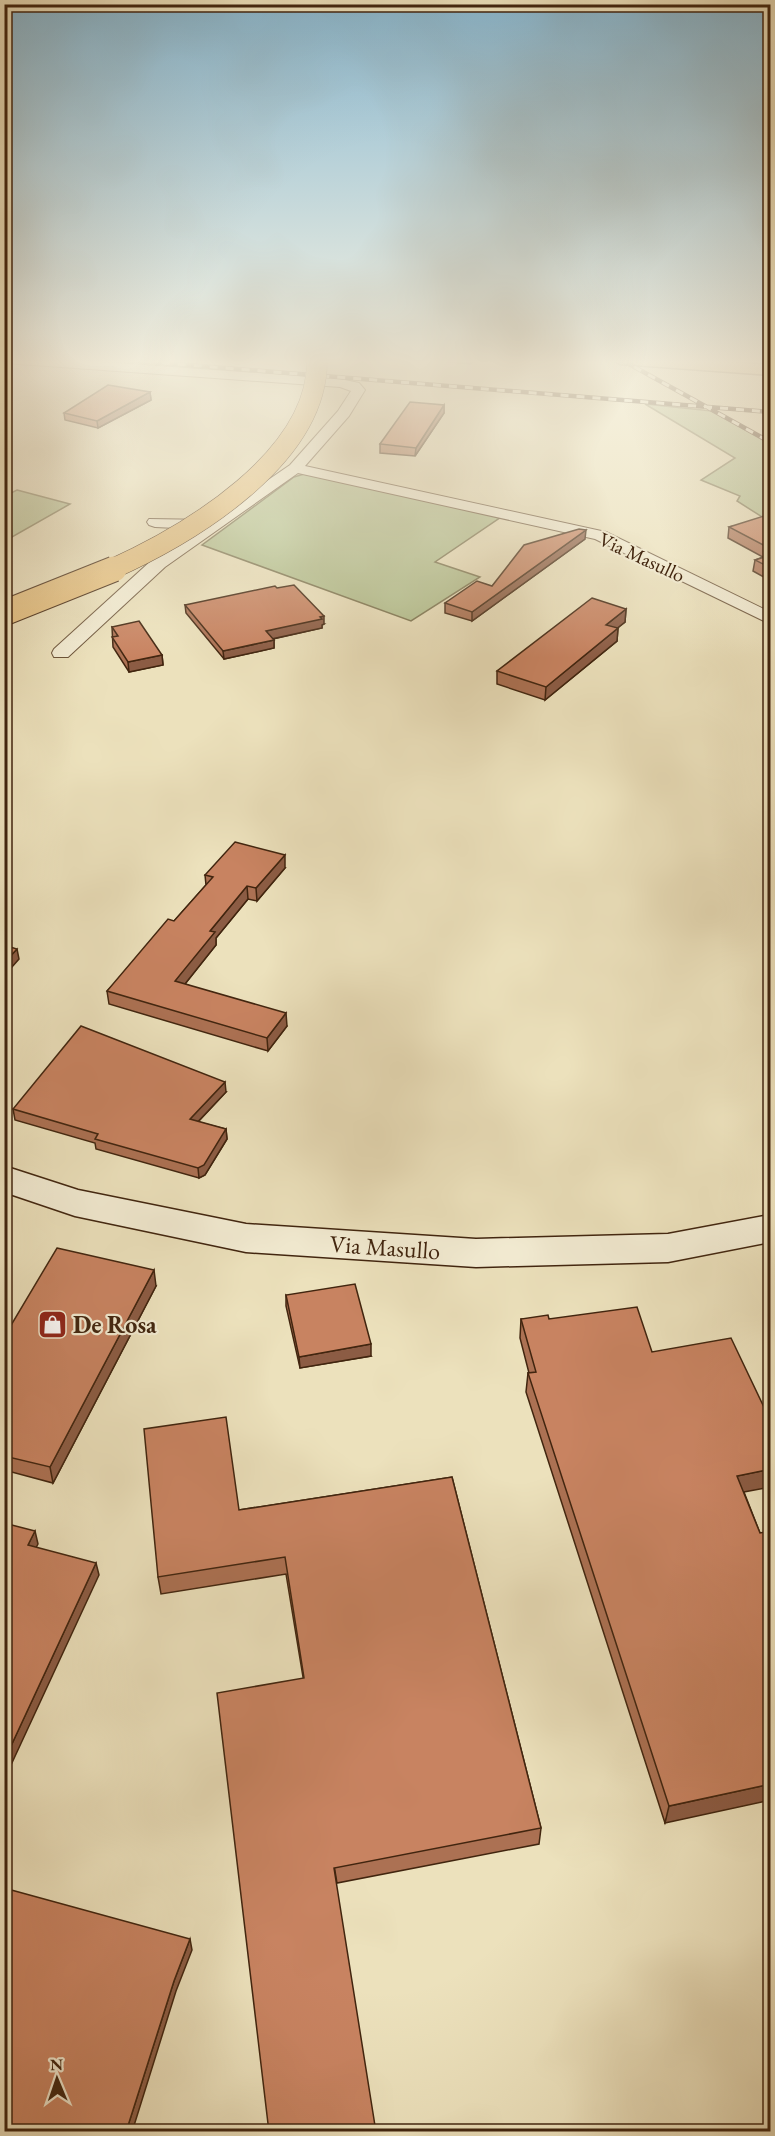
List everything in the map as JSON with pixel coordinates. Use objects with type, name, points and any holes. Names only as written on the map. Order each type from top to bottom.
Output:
[{"type":"highway","points":[[4,614],[97,576],[162,543],[218,509],[273,459]]},
{"type":"main road","name":"Via Masullo","points":[[4,1179],[75,1203],[258,1239],[476,1253],[668,1248],[771,1229]]},
{"type":"street","points":[[61,653],[159,563],[295,468],[303,459]]},
{"type":"street","name":"Via Masullo","points":[[295,468],[600,535],[771,619]]},
{"type":"street","points":[[155,522],[216,525]]},
{"type":"green space","points":[[734,459],[770,459],[770,522],[737,501],[740,496],[701,480]]},
{"type":"green space","points":[[304,474],[501,517],[435,562],[480,577],[411,621],[202,545],[294,477]]},
{"type":"green space","points":[[17,490],[70,504],[5,541],[5,496]]},
{"type":"building","points":[[764,516],[771,519],[771,549],[729,527]]},
{"type":"building","points":[[579,529],[586,530],[472,612],[445,603],[477,581],[492,586],[524,545]]},
{"type":"building","points":[[771,555],[771,568],[755,560]]},
{"type":"building","points":[[294,585],[324,616],[320,617],[322,619],[266,631],[274,640],[223,651],[185,605],[275,586],[277,588]]},
{"type":"building","points":[[592,598],[626,609],[606,625],[618,628],[546,687],[497,671]]},
{"type":"building","points":[[139,621],[162,655],[128,662],[112,637],[118,636],[112,627]]},
{"type":"building","points":[[235,842],[285,855],[256,888],[247,886],[210,931],[215,932],[175,981],[286,1013],[267,1038],[107,991],[168,919],[174,921],[213,877],[205,875]]},
{"type":"building","points":[[4,945],[17,949],[4,963]]},
{"type":"building","points":[[81,1026],[225,1082],[190,1119],[226,1129],[204,1165],[198,1168],[95,1139],[98,1134],[13,1109]]},
{"type":"building","points":[[57,1248],[154,1270],[50,1467],[4,1456],[4,1337]]},
{"type":"building","points":[[355,1284],[371,1344],[299,1357],[286,1295]]},
{"type":"building","points":[[637,1307],[652,1352],[731,1338],[771,1422],[771,1469],[737,1476],[760,1533],[771,1531],[771,1784],[669,1806],[528,1373],[536,1372],[521,1319],[548,1315],[549,1319]]},
{"type":"building","points":[[226,1417],[239,1510],[452,1477],[541,1828],[334,1868],[376,2132],[269,2132],[217,1693],[304,1678],[285,1557],[158,1577],[144,1429]]},
{"type":"building","points":[[4,1523],[35,1531],[28,1545],[96,1563],[4,1761]]},
{"type":"building","points":[[4,1888],[190,1939],[174,1981],[126,2132],[4,2132]]},
{"type":"place","name":"De Rosa","points":[[52,1324]]}]
